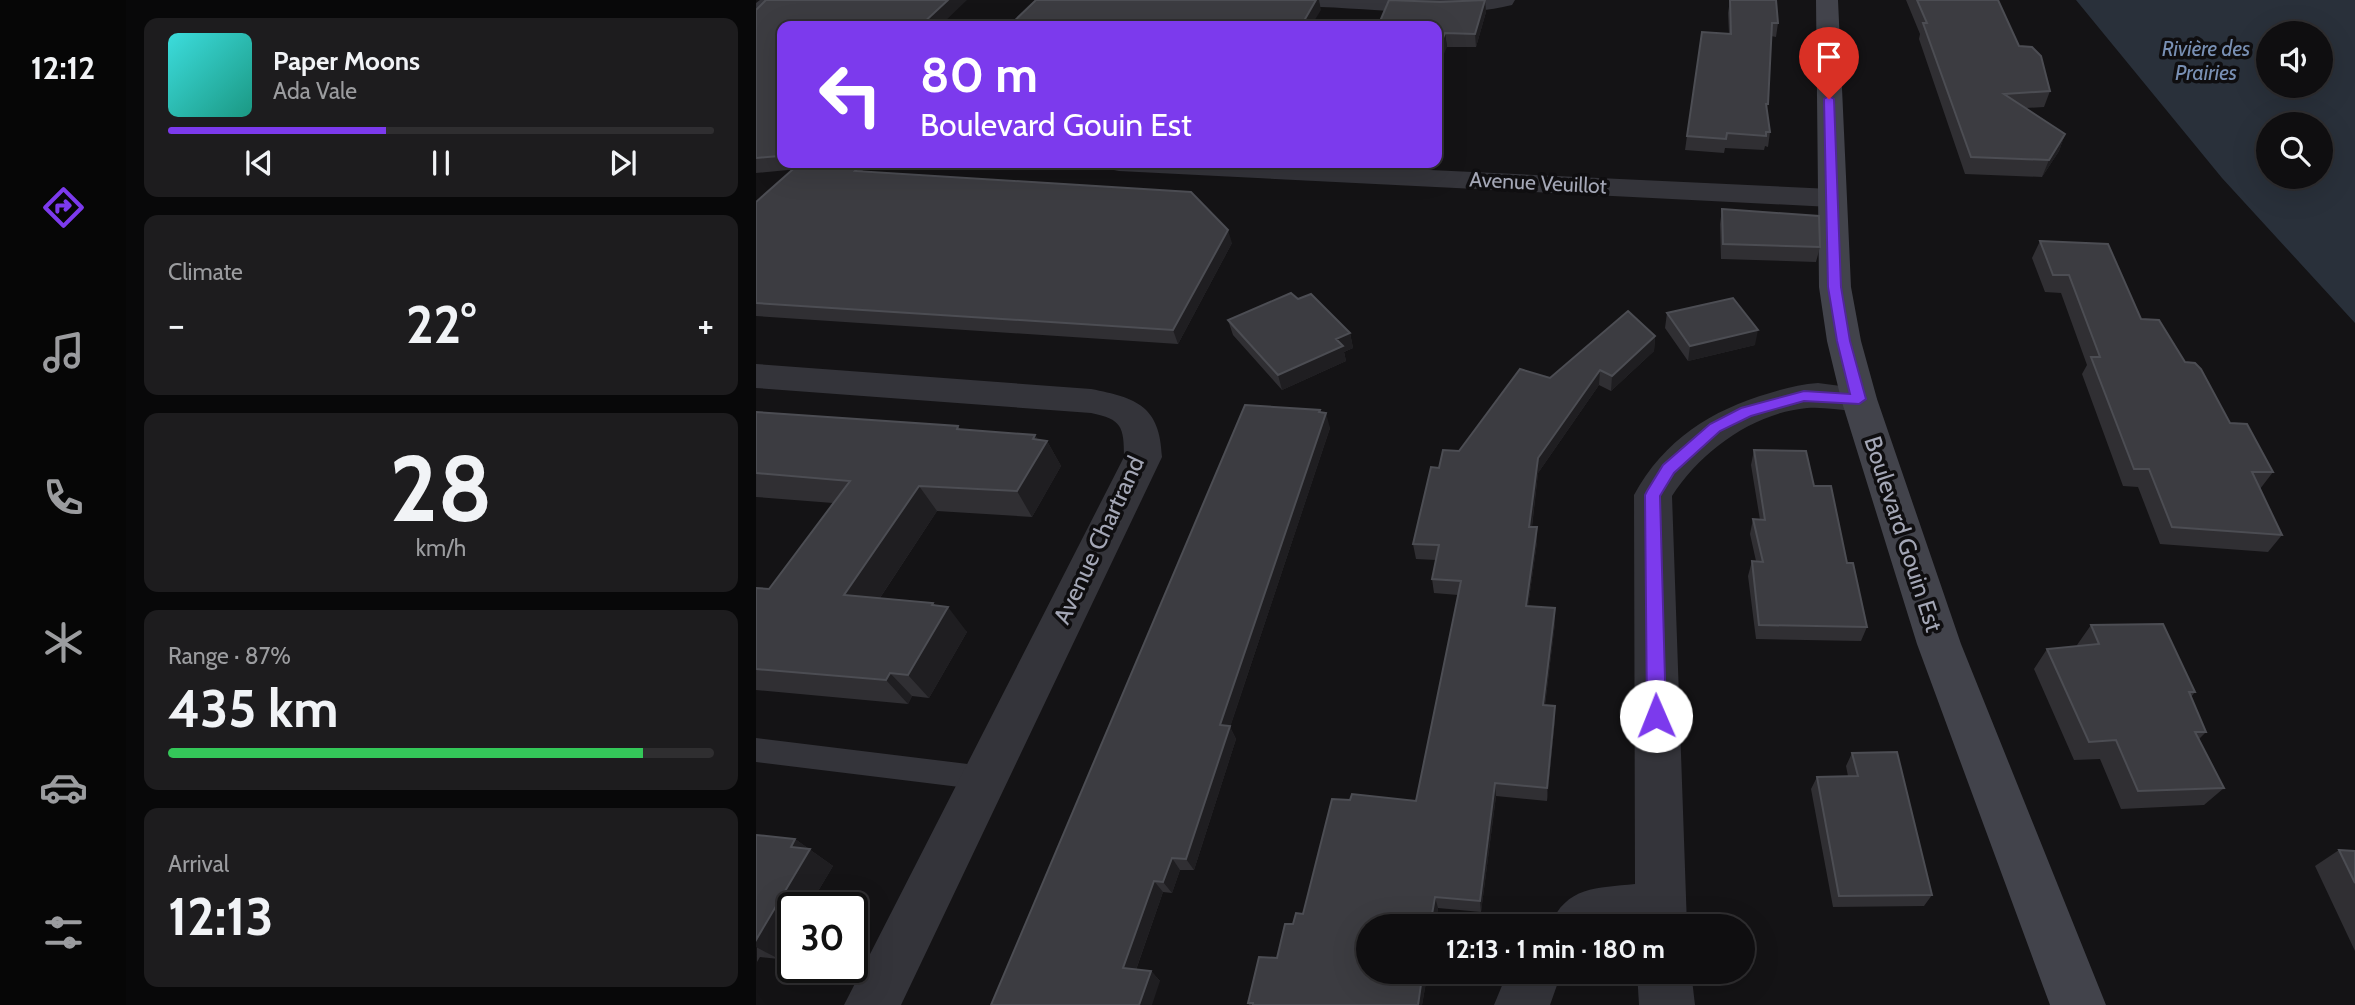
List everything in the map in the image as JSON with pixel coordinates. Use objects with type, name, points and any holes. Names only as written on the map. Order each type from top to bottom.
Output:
[{"type":"street","points":[[1321,0],[1459,5],[1504,0]]},
{"type":"street","name":"Boulevard Gouin Est","points":[[1828,0],[1835,287],[1844,341],[1859,399],[1939,645],[2078,1005]]},
{"type":"street","points":[[1351,21],[1361,2]]},
{"type":"street","name":"Avenue Veuillot","points":[[1294,168],[1831,198]]},
{"type":"street","name":"Avenue Chartrand","points":[[756,376],[1091,401],[1116,405],[1135,417],[1143,434],[1143,457],[872,1005]]},
{"type":"street","points":[[1660,914],[1653,495],[1669,469],[1690,448],[1715,428],[1746,412],[1804,396],[1859,399]]},
{"type":"street","points":[[1522,1005],[1530,984]]},
{"type":"street","points":[[1665,984],[1667,1005]]},
{"type":"lane","points":[[756,9],[766,0]]},
{"type":"lane","points":[[756,750],[984,778]]},
{"type":"water","name":"Rivière des Prairies","points":[[2076,0],[2355,0],[2355,323],[2222,178]]},
{"type":"building","points":[[766,0],[948,0],[925,21],[777,21],[777,156],[756,158],[756,10]]},
{"type":"building","points":[[1036,0],[1316,0],[1304,21],[1014,21]]},
{"type":"building","points":[[1389,0],[1485,0],[1475,34],[1445,33],[1442,40],[1442,21],[1380,21]]},
{"type":"building","points":[[1730,0],[1776,0],[1778,23],[1772,23],[1766,104],[1770,132],[1766,132],[1766,136],[1727,133],[1726,139],[1687,136],[1702,32],[1731,34]]},
{"type":"building","points":[[1917,0],[1998,0],[2019,46],[2032,47],[2041,56],[2050,91],[2004,94],[2065,134],[2049,160],[1971,157]]},
{"type":"building","points":[[794,168],[858,168],[855,171],[1191,192],[1228,230],[1173,330],[756,303],[756,202]]},
{"type":"building","points":[[1722,209],[1819,216],[1820,247],[1723,244]]},
{"type":"building","points":[[2040,241],[2108,244],[2141,319],[2159,320],[2185,362],[2195,363],[2201,369],[2230,423],[2247,424],[2273,472],[2252,472],[2282,535],[2172,527],[2149,469],[2134,469],[2091,357],[2100,357],[2069,275],[2053,275]]},
{"type":"building","points":[[1291,293],[1298,299],[1311,294],[1350,333],[1336,339],[1343,346],[1278,375],[1228,320]]},
{"type":"building","points":[[1733,298],[1758,330],[1690,346],[1667,313]]},
{"type":"building","points":[[1628,311],[1655,336],[1612,376],[1600,370],[1538,458],[1529,527],[1537,527],[1526,606],[1555,608],[1543,705],[1555,706],[1547,788],[1495,783],[1480,901],[1435,897],[1432,914],[1356,914],[1356,984],[1421,984],[1418,1005],[1248,1003],[1259,957],[1277,958],[1285,924],[1293,924],[1296,913],[1303,914],[1332,799],[1350,800],[1352,794],[1416,801],[1461,581],[1432,579],[1439,545],[1413,544],[1431,467],[1439,468],[1443,450],[1459,451],[1520,369],[1550,378]]},
{"type":"building","points":[[1245,405],[1320,410],[1319,412],[1326,413],[1220,725],[1230,726],[1186,859],[1172,858],[1163,882],[1154,881],[1123,968],[1151,971],[1139,1005],[991,1005]]},
{"type":"building","points":[[756,412],[958,426],[957,429],[1035,435],[1033,439],[1047,441],[1017,491],[919,486],[844,595],[933,603],[932,605],[948,607],[908,675],[890,673],[886,680],[756,669],[756,588],[769,589],[850,481],[756,473]]},
{"type":"building","points":[[1754,450],[1806,451],[1814,486],[1831,486],[1847,563],[1853,563],[1867,627],[1759,625],[1752,561],[1763,562],[1753,519],[1765,520]]},
{"type":"building","points":[[2163,624],[2195,692],[2189,692],[2206,732],[2195,732],[2224,788],[2138,791],[2116,740],[2089,742],[2047,649],[2099,644],[2091,625]]},
{"type":"building","points":[[1897,752],[1932,895],[1839,896],[1817,777],[1858,776],[1852,753]]},
{"type":"building","points":[[756,835],[795,839],[791,847],[810,849],[784,892],[777,892],[777,905],[756,940]]},
{"type":"building","points":[[2339,850],[2355,851],[2355,883]]},
{"type":"route","points":[[1656,716],[1653,495],[1669,469],[1715,428],[1746,412],[1804,396],[1859,399],[1844,341],[1835,287],[1829,99]]}]
